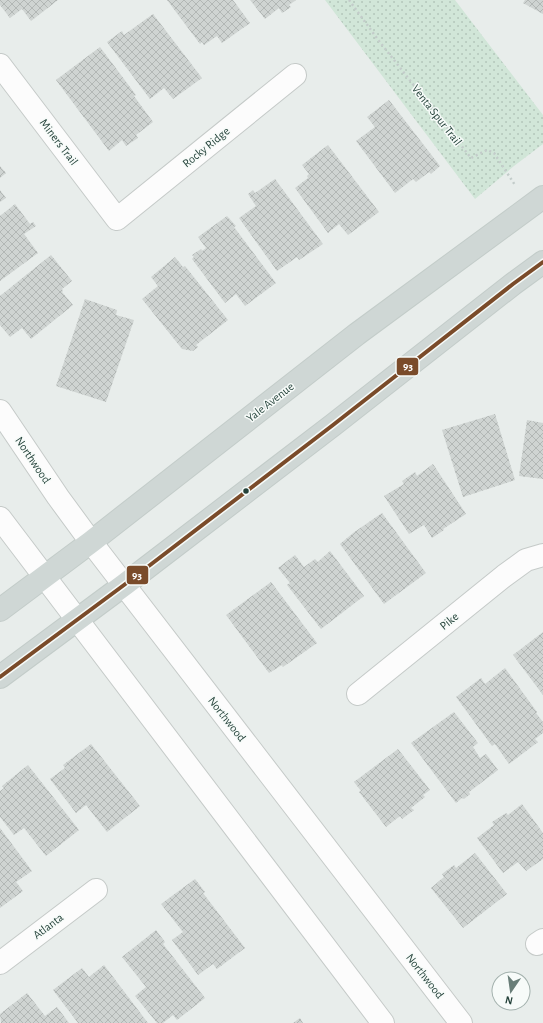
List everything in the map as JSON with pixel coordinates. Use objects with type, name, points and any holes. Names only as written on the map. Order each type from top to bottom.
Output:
[{"type":"main road","name":"Yale Avenue","points":[[0,610],[91,542],[356,334],[537,201]]},
{"type":"main road","points":[[0,677],[124,585],[543,262]]},
{"type":"street","name":"Miners Trail","points":[[0,65],[118,219]]},
{"type":"street","name":"Rocky Ridge","points":[[118,219],[295,74]]},
{"type":"street","name":"Northwood","points":[[0,411],[58,497],[91,542],[461,1023]]},
{"type":"street","points":[[0,518],[383,1023]]},
{"type":"street","name":"Pike","points":[[358,694],[504,576],[526,560],[543,555]]},
{"type":"street","name":"Atlanta","points":[[0,963],[96,890]]},
{"type":"path","name":"Venta Spur Trail","points":[[349,0],[379,41],[471,158],[487,150],[494,153],[511,179],[537,201]]},
{"type":"green space","points":[[325,0],[455,0],[543,115],[543,144],[475,199]]},
{"type":"building","points":[[0,0],[58,0],[31,21],[22,9],[10,18],[0,5]]},
{"type":"building","points":[[167,0],[233,0],[250,23],[222,43],[217,36],[204,45],[202,42],[200,44]]},
{"type":"building","points":[[250,0],[296,0],[289,5],[291,7],[282,13],[279,8],[265,19]]},
{"type":"building","points":[[525,0],[543,0],[543,14],[523,3]]},
{"type":"building","points":[[153,14],[202,78],[173,99],[164,88],[150,99],[107,42],[122,31],[124,35]]},
{"type":"building","points":[[100,47],[136,95],[134,96],[153,122],[136,135],[138,138],[126,146],[122,140],[109,151],[56,80]]},
{"type":"building","points":[[389,100],[440,166],[431,174],[429,172],[416,182],[413,179],[395,193],[356,141],[375,127],[367,117]]},
{"type":"building","points":[[328,145],[379,212],[348,235],[339,224],[328,233],[295,188],[308,178],[307,176],[309,174],[302,165]]},
{"type":"building","points":[[0,166],[6,173],[0,178]]},
{"type":"building","points":[[275,179],[323,244],[299,260],[297,257],[277,271],[239,218],[256,206],[248,194],[253,190],[255,193]]},
{"type":"building","points":[[0,190],[6,198],[0,202]]},
{"type":"building","points":[[15,204],[30,224],[33,222],[36,226],[24,234],[38,253],[0,281],[0,216]]},
{"type":"building","points":[[227,216],[236,226],[234,227],[276,283],[245,306],[236,294],[225,303],[192,259],[194,257],[192,255],[201,249],[202,251],[206,248],[198,237]]},
{"type":"building","points":[[51,255],[72,281],[62,289],[62,292],[73,305],[31,339],[22,328],[10,337],[0,325],[0,296]]},
{"type":"building","points":[[175,257],[183,267],[185,266],[228,320],[196,345],[198,347],[193,351],[182,349],[142,299],[158,286],[151,277]]},
{"type":"building","points":[[85,299],[117,310],[116,315],[134,320],[106,402],[56,386]]},
{"type":"building","points":[[495,414],[515,480],[463,497],[442,430]]},
{"type":"building","points":[[527,420],[543,423],[543,479],[519,476]]},
{"type":"building","points":[[433,464],[466,514],[432,538],[424,525],[409,534],[384,496],[404,484],[402,481],[415,472],[417,476]]},
{"type":"building","points":[[382,513],[426,573],[384,604],[340,544]]},
{"type":"building","points":[[330,551],[364,596],[321,629],[287,585],[290,583],[278,568],[295,555],[304,567],[315,559],[318,562]]},
{"type":"building","points":[[271,582],[317,643],[283,667],[282,665],[269,673],[226,615]]},
{"type":"building","points":[[543,632],[543,695],[513,655]]},
{"type":"building","points":[[505,668],[543,722],[543,733],[535,739],[538,742],[509,764],[495,744],[492,746],[456,697],[481,678],[485,684]]},
{"type":"building","points":[[454,712],[478,743],[473,747],[480,758],[486,754],[498,770],[469,792],[470,794],[464,799],[462,798],[456,803],[411,743]]},
{"type":"building","points":[[91,744],[140,806],[107,832],[86,805],[76,813],[50,779],[65,768],[63,765]]},
{"type":"building","points":[[398,749],[430,790],[423,795],[425,797],[411,808],[414,810],[402,819],[400,816],[386,827],[359,792],[361,791],[354,782]]},
{"type":"building","points":[[28,765],[79,830],[46,856],[24,828],[14,835],[0,817],[0,791],[4,788],[2,786]]},
{"type":"building","points":[[522,804],[543,833],[543,859],[526,871],[518,862],[503,873],[477,838],[494,825],[492,822],[506,813],[508,815]]},
{"type":"building","points":[[0,828],[32,871],[16,882],[23,891],[0,908]]},
{"type":"building","points":[[475,853],[507,894],[463,928],[431,888],[444,877],[442,874],[454,865],[456,868]]},
{"type":"building","points":[[195,879],[205,892],[203,893],[245,948],[217,969],[213,964],[198,975],[172,940],[183,932],[161,904]]},
{"type":"building","points":[[156,930],[165,942],[163,944],[205,998],[177,1020],[173,1015],[163,1023],[157,1023],[135,996],[146,987],[122,957]]},
{"type":"building","points":[[104,965],[148,1023],[78,1023],[53,990],[82,968],[89,977]]},
{"type":"building","points":[[27,993],[45,1016],[57,1007],[69,1023],[1,1023],[0,1014]]},
{"type":"building","points":[[300,1018],[303,1023],[293,1023]]},
{"type":"transit line","name":"93","points":[[0,677],[124,585],[543,262]]}]
